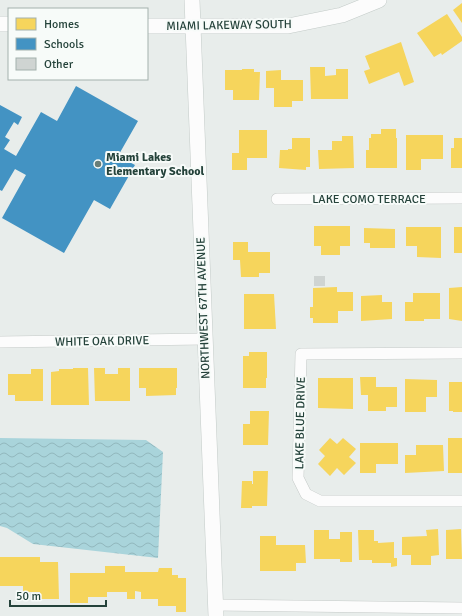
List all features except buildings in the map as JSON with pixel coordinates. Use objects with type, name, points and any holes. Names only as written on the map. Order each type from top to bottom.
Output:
[{"type":"main road","name":"NORTHWEST 67TH AVENUE","points":[[192,0],[204,340],[216,611]]},
{"type":"main road","name":"MIAMI LAKEWAY SOUTH","points":[[148,26],[288,26],[342,15],[378,0]]},
{"type":"street","name":"LAKE COMO TERRACE","points":[[277,199],[462,198]]},
{"type":"street","name":"WHITE OAK DRIVE","points":[[0,342],[204,340]]},
{"type":"street","name":"LAKE BLUE DRIVE","points":[[462,352],[301,354],[298,478],[306,494],[320,501],[462,501]]},
{"type":"street","points":[[216,611],[462,608]]},
{"type":"water","points":[[0,438],[146,440],[163,452],[158,558],[33,544],[7,528],[0,526]]},
{"type":"place","name":"Miami Lakes Elementary School","points":[[98,164]]}]
